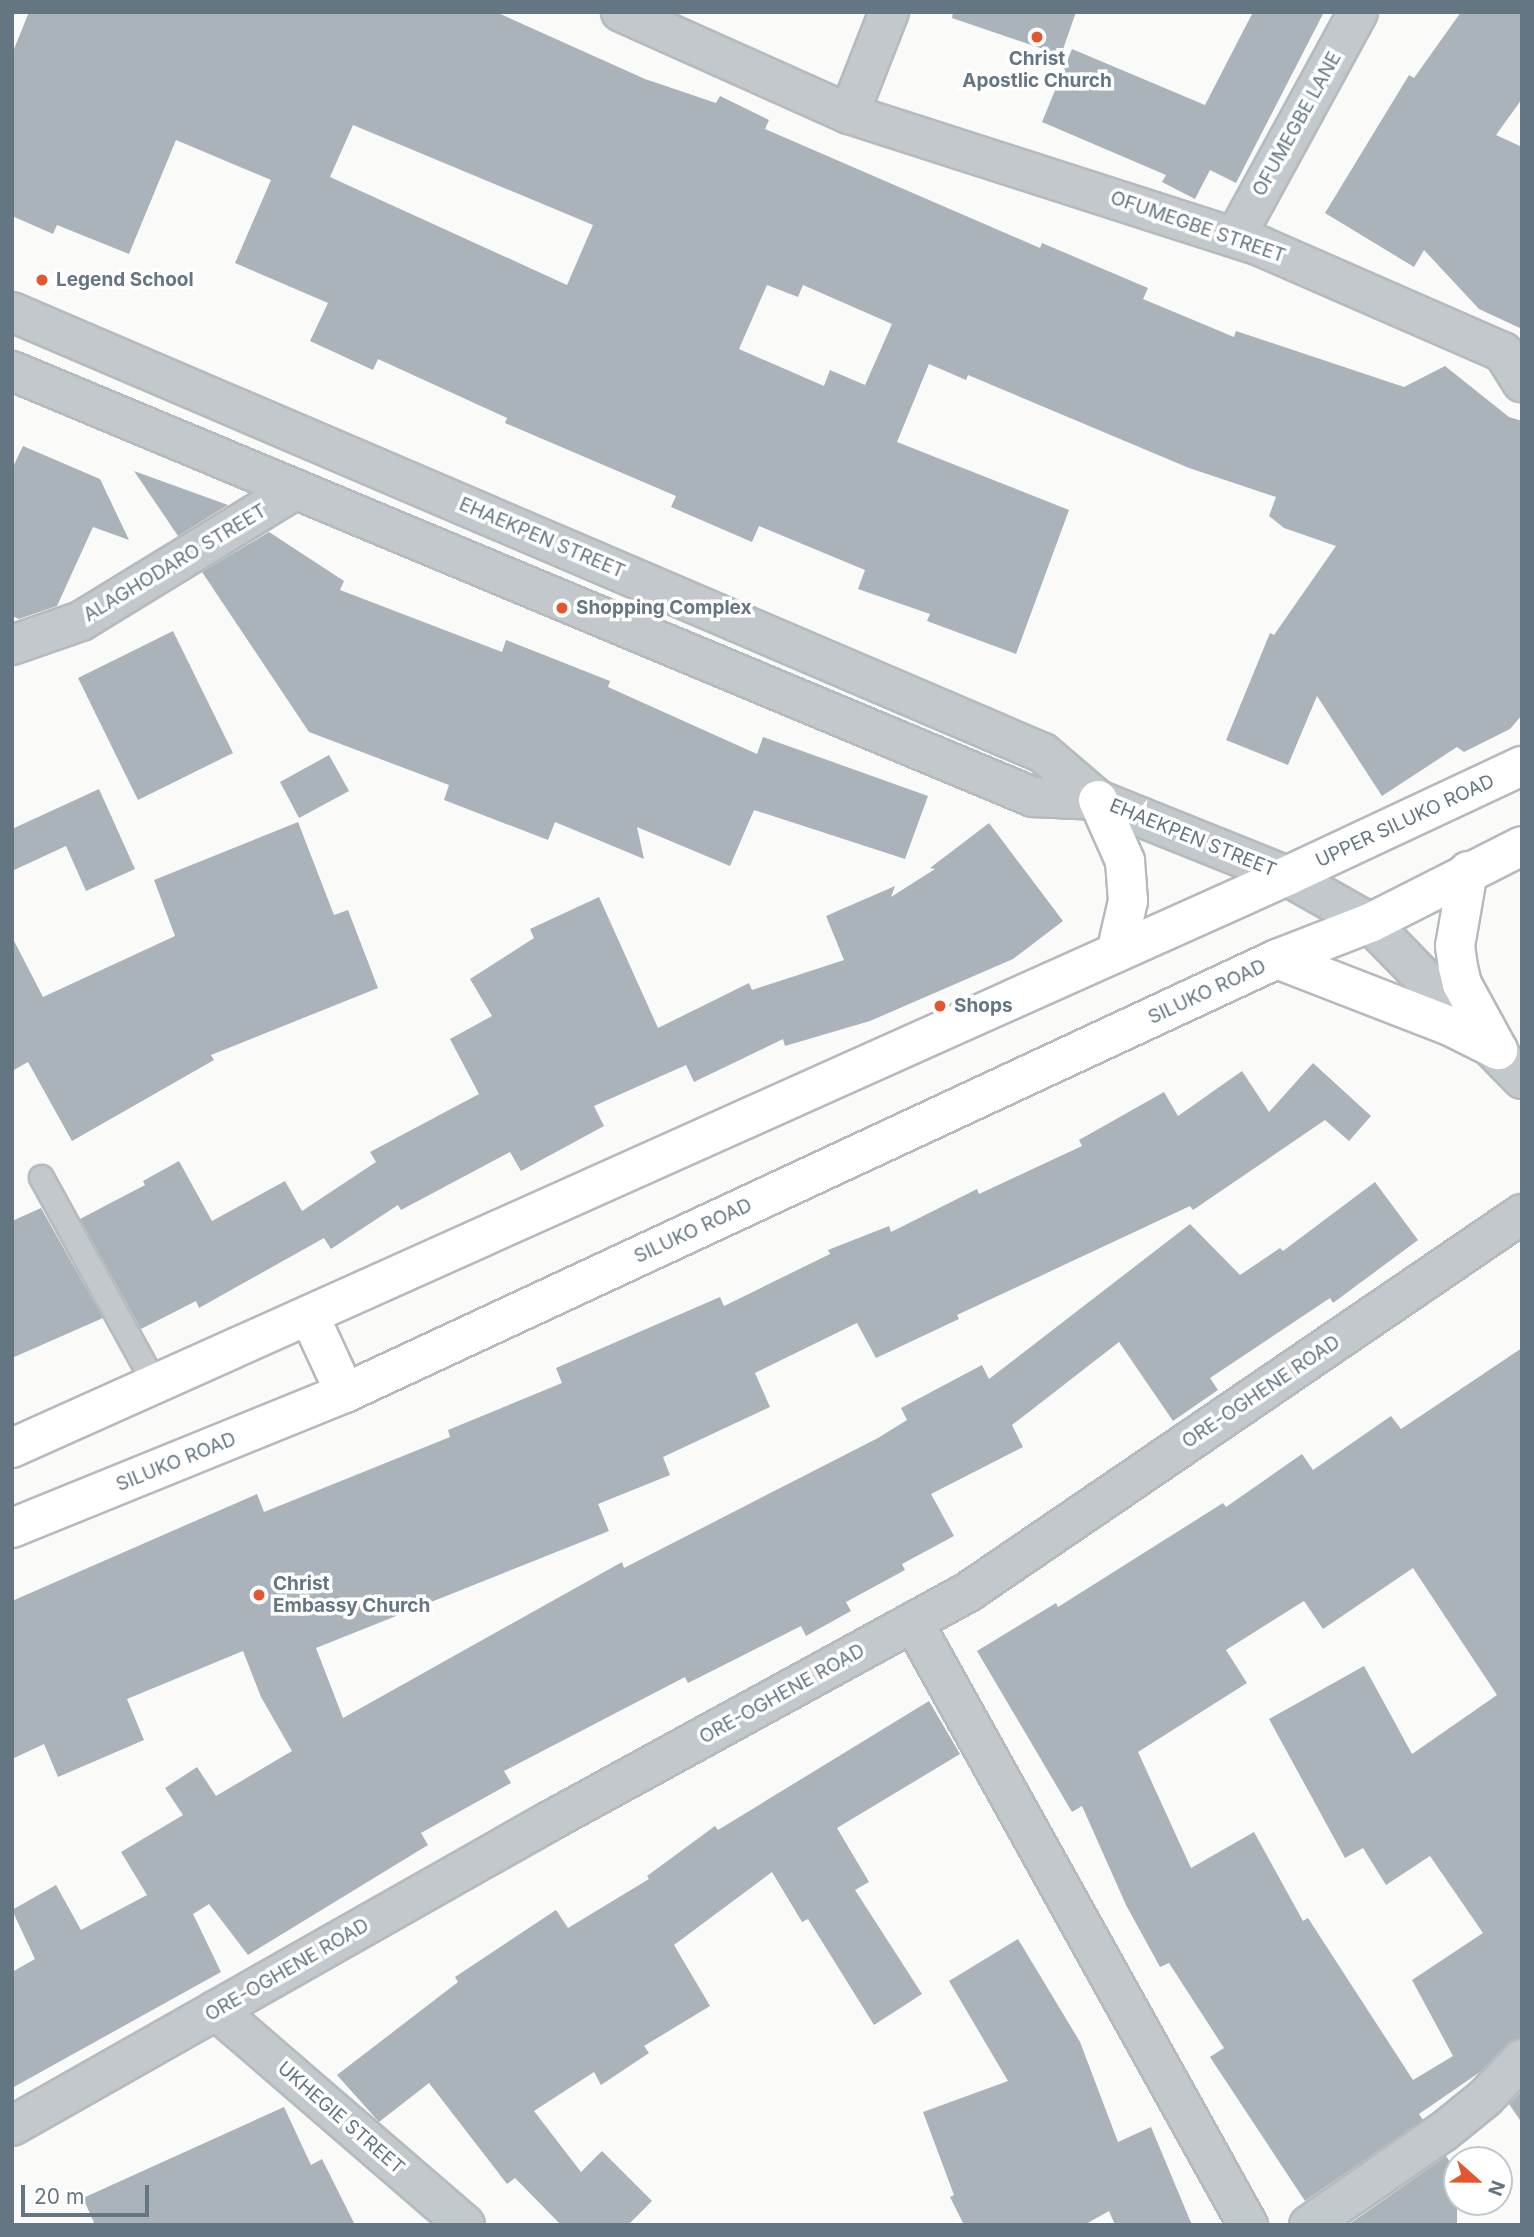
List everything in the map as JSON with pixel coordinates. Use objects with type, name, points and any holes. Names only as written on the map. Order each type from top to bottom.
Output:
[{"type":"main road","name":"UPPER SILUKO ROAD","points":[[1287,876],[1522,766]]},
{"type":"main road","points":[[1098,800],[1125,861],[1128,901],[1116,953]]},
{"type":"main road","points":[[1370,923],[1468,871],[1522,846]]},
{"type":"main road","points":[[1468,871],[1455,946],[1458,967],[1462,984],[1498,1050]]},
{"type":"main road","points":[[12,1448],[1287,876]]},
{"type":"main road","name":"SILUKO ROAD","points":[[12,1528],[345,1393],[1277,959],[1370,923]]},
{"type":"main road","points":[[1277,959],[1450,1026],[1498,1050]]},
{"type":"main road","points":[[309,1315],[345,1393]]},
{"type":"street","name":"OFUMEGBE STREET","points":[[621,12],[849,114],[1236,236],[1516,357]]},
{"type":"street","points":[[849,114],[889,12]]},
{"type":"street","name":"OFUMEGBE LANE","points":[[1236,236],[1358,12]]},
{"type":"street","name":"EHAEKPEN STREET","points":[[12,312],[1043,753],[1098,800],[1287,876],[1370,923],[1498,1050],[1522,1079]]},
{"type":"street","name":"EHAEKPEN STREET","points":[[12,370],[1033,797],[1098,800]]},
{"type":"street","name":"ALAGHODARO STREET","points":[[12,645],[81,621],[296,489]]},
{"type":"street","name":"ORE-OGHENE ROAD","points":[[12,2126],[971,1590],[1522,1214]]},
{"type":"street","points":[[913,1622],[1248,2225]]},
{"type":"street","name":"UKHEGIE STREET","points":[[216,2010],[465,2225]]},
{"type":"street","points":[[1309,2225],[1443,2132],[1485,2098],[1522,2059]]},
{"type":"lane","points":[[41,1177],[155,1384]]},
{"type":"building","points":[[29,12],[496,12],[645,79],[716,103],[720,96],[769,120],[765,129],[1040,248],[1042,243],[1148,288],[1143,299],[1234,337],[1236,331],[1404,387],[1445,366],[1509,417],[1522,421],[1522,715],[1510,729],[1464,752],[1457,747],[1382,796],[1317,696],[1288,765],[1226,740],[1270,633],[1274,635],[1336,546],[1284,528],[1269,516],[1276,497],[1189,468],[968,375],[966,380],[929,364],[897,442],[1069,510],[1016,654],[927,621],[930,614],[858,589],[865,570],[759,526],[752,542],[671,507],[676,496],[505,423],[507,418],[378,359],[373,370],[310,341],[328,303],[235,263],[271,180],[176,140],[129,254],[57,225],[53,234],[12,216],[12,54]],"holes":[[[353,125],[593,225],[567,285],[330,177]],[[767,285],[798,297],[803,285],[892,324],[865,385],[830,370],[824,386],[739,349]]]},
{"type":"building","name":"Christ Apostlic Church","points":[[953,12],[1076,12],[1061,55],[952,18]]},
{"type":"building","points":[[1253,12],[1324,12],[1236,183],[1210,170],[1195,199],[1162,182],[1166,175],[1042,122],[1072,49],[1205,105]]},
{"type":"building","points":[[1461,12],[1522,12],[1522,99],[1496,135],[1522,147],[1522,329],[1479,309],[1424,250],[1414,267],[1325,213],[1409,75],[1414,78]]},
{"type":"building","points":[[23,446],[100,479],[129,540],[93,527],[57,606],[19,619],[12,616],[12,469]]},
{"type":"building","points":[[134,471],[228,505],[178,536]]},
{"type":"building","points":[[269,532],[344,581],[340,590],[502,652],[506,640],[610,681],[608,687],[757,754],[763,737],[928,796],[905,859],[754,810],[730,866],[637,827],[644,859],[555,822],[548,840],[444,800],[449,785],[309,732],[202,572]]},
{"type":"building","points":[[173,631],[233,753],[138,800],[78,678]]},
{"type":"building","points":[[329,755],[349,791],[299,818],[280,782]]},
{"type":"building","points":[[99,789],[135,869],[86,891],[66,846],[12,871],[12,829]]},
{"type":"building","points":[[298,822],[334,915],[348,910],[378,988],[211,1055],[214,1060],[72,1141],[28,1062],[12,1071],[12,937],[43,997],[175,936],[154,880]]},
{"type":"building","points":[[989,823],[1063,921],[1013,959],[870,1021],[785,1046],[783,1039],[694,1082],[686,1065],[594,1106],[604,1126],[521,1171],[510,1152],[401,1210],[398,1205],[331,1249],[324,1238],[199,1308],[196,1301],[141,1329],[80,1219],[145,1185],[143,1181],[179,1161],[212,1221],[285,1181],[302,1211],[376,1162],[370,1152],[479,1094],[450,1039],[492,1016],[470,979],[534,938],[530,929],[599,897],[658,1028],[749,983],[752,990],[844,960],[826,916],[895,886],[891,897],[935,869],[930,868]]},
{"type":"building","points":[[1313,1063],[1371,1116],[1349,1141],[1325,1120],[1193,1210],[1190,1206],[957,1315],[959,1319],[876,1358],[857,1323],[755,1373],[770,1407],[663,1457],[670,1475],[598,1504],[609,1531],[316,1648],[343,1718],[622,1562],[624,1568],[878,1438],[907,1420],[901,1408],[982,1365],[989,1379],[1190,1224],[1240,1275],[1280,1248],[1283,1251],[1375,1182],[1418,1240],[1333,1303],[1330,1298],[1210,1378],[1218,1390],[1173,1421],[1119,1342],[1012,1425],[1023,1447],[931,1494],[954,1536],[902,1564],[905,1570],[846,1602],[851,1611],[806,1636],[801,1626],[688,1683],[685,1677],[504,1771],[511,1783],[421,1833],[428,1845],[248,1955],[209,1904],[193,1914],[221,1972],[12,2088],[12,1972],[35,1959],[12,1910],[56,1885],[81,1930],[147,1895],[121,1852],[183,1815],[165,1788],[197,1767],[216,1796],[292,1751],[261,1697],[243,1651],[127,1699],[144,1740],[58,1777],[44,1744],[12,1759],[12,1601],[257,1494],[264,1512],[450,1437],[448,1430],[562,1383],[556,1368],[720,1297],[724,1306],[830,1254],[828,1250],[889,1226],[891,1232],[977,1189],[979,1194],[1082,1146],[1079,1140],[1164,1092],[1178,1116],[1242,1071],[1269,1112]]},
{"type":"building","points":[[41,1208],[103,1318],[12,1358],[12,1221]]},
{"type":"building","points":[[1522,1348],[1522,2038],[1507,2044],[1480,2072],[1419,2114],[1423,2120],[1305,2201],[1210,2057],[1224,2048],[1169,1963],[1160,1967],[1126,1905],[1082,1806],[1072,1812],[977,1651],[1056,1603],[1058,1607],[1223,1503],[1226,1507],[1302,1454],[1313,1470],[1391,1416],[1401,1429]],"holes":[[[1413,1568],[1497,1695],[1412,1754],[1364,1666],[1269,1719],[1345,1858],[1363,1848],[1386,1885],[1430,1856],[1483,1933],[1412,1980],[1453,2056],[1413,2080],[1308,1918],[1303,1921],[1254,1832],[1191,1868],[1138,1752],[1247,1683],[1226,1650],[1304,1601],[1323,1629]]]},
{"type":"building","points":[[929,1701],[960,1754],[837,1828],[869,1882],[855,1890],[922,1994],[874,2025],[808,1919],[802,1922],[772,1872],[674,1945],[710,2006],[644,2046],[649,2053],[601,2085],[594,2072],[534,2111],[581,2172],[602,2151],[652,2201],[628,2225],[561,2225],[515,2178],[507,2184],[429,2083],[379,2122],[337,2075],[458,1982],[455,1977],[556,1910],[568,1928],[649,1879],[647,1876],[715,1826],[718,1830]]},
{"type":"building","points":[[1018,1939],[1080,2042],[1118,2142],[1151,2127],[1192,2225],[1115,2225],[1109,2211],[1084,2225],[964,2225],[950,2197],[954,2195],[923,2112],[1008,2081],[949,1981]]},
{"type":"building","points":[[1522,2091],[1522,2123],[1509,2104]]},
{"type":"building","points":[[284,2107],[311,2165],[322,2159],[355,2225],[95,2225],[83,2198]]},
{"type":"building","points":[[1443,2158],[1443,2216],[1457,2216],[1457,2225],[1348,2225]]},
{"type":"place","name":"Christ Apostlic Church","points":[[1037,37]]},
{"type":"place","name":"Legend School","points":[[42,280]]},
{"type":"place","name":"Shopping Complex","points":[[562,608]]},
{"type":"place","name":"Shops","points":[[940,1006]]},
{"type":"place","name":"Christ Embassy Church","points":[[259,1595]]}]
